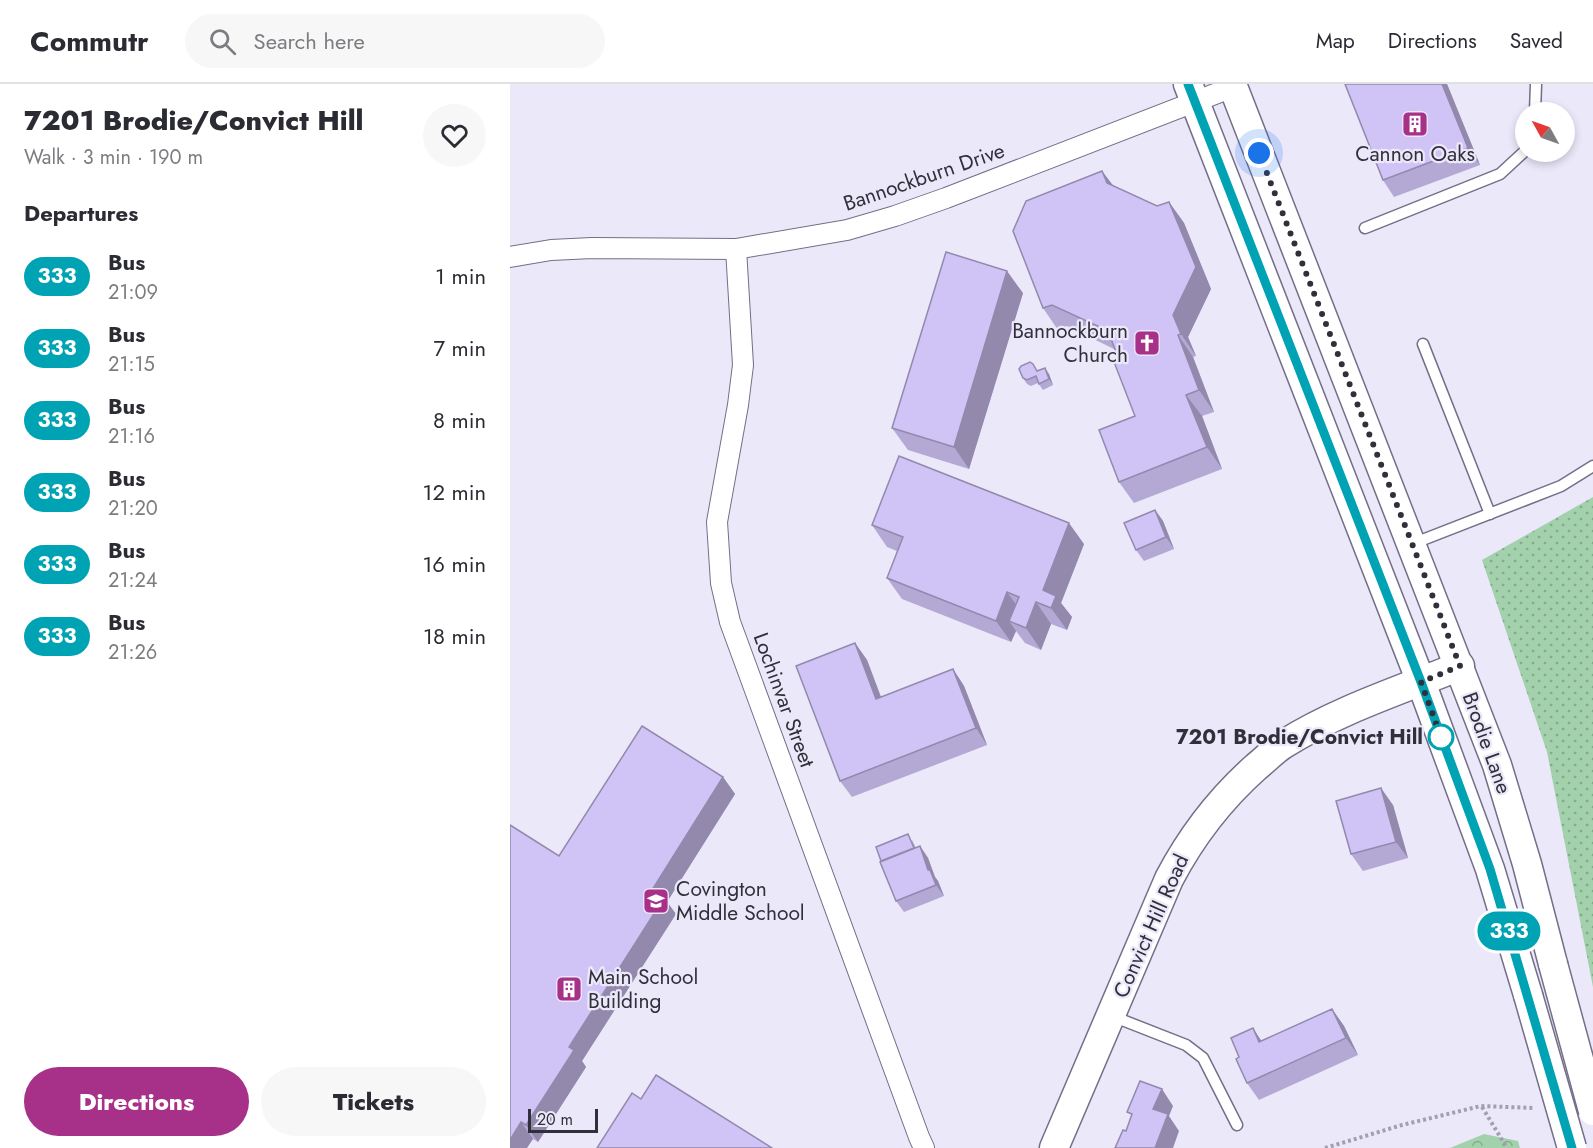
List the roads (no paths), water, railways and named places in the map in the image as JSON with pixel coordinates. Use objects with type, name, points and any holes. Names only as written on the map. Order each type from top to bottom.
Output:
[{"type":"main road","name":"Brodie Lane","points":[[1233,86],[1497,765],[1527,864],[1593,1111]]},
{"type":"main road","name":"Brodie Lane","points":[[1191,93],[1421,682],[1490,869],[1572,1148]]},
{"type":"main road","name":"Convict Hill Road","points":[[1054,1148],[1169,879],[1185,848],[1208,816],[1233,787],[1281,746],[1309,729],[1344,712],[1460,666]]},
{"type":"street","name":"Bannockburn Drive","points":[[510,257],[551,250],[592,248],[736,249],[837,232],[946,198],[1191,93],[1233,86]]},
{"type":"street","name":"Lochinvar Street","points":[[736,249],[743,365],[717,522],[721,583],[730,622],[924,1148]]},
{"type":"lane","points":[[1535,102],[1536,84]]},
{"type":"lane","points":[[1365,228],[1500,174],[1515,160]]},
{"type":"lane","points":[[1424,344],[1490,514]]},
{"type":"lane","points":[[1412,544],[1561,486],[1593,466]]},
{"type":"lane","points":[[1111,1016],[1186,1045],[1203,1058],[1237,1125]]},
{"type":"place","name":"Cannon Oaks","points":[[1415,124]]},
{"type":"place","name":"Bannockburn Church","points":[[1147,343]]},
{"type":"place","name":"7201 Brodie/Convict Hill","points":[[1441,737]]},
{"type":"place","name":"Covington Middle School","points":[[656,901]]},
{"type":"place","name":"Main School Building","points":[[569,989]]}]
